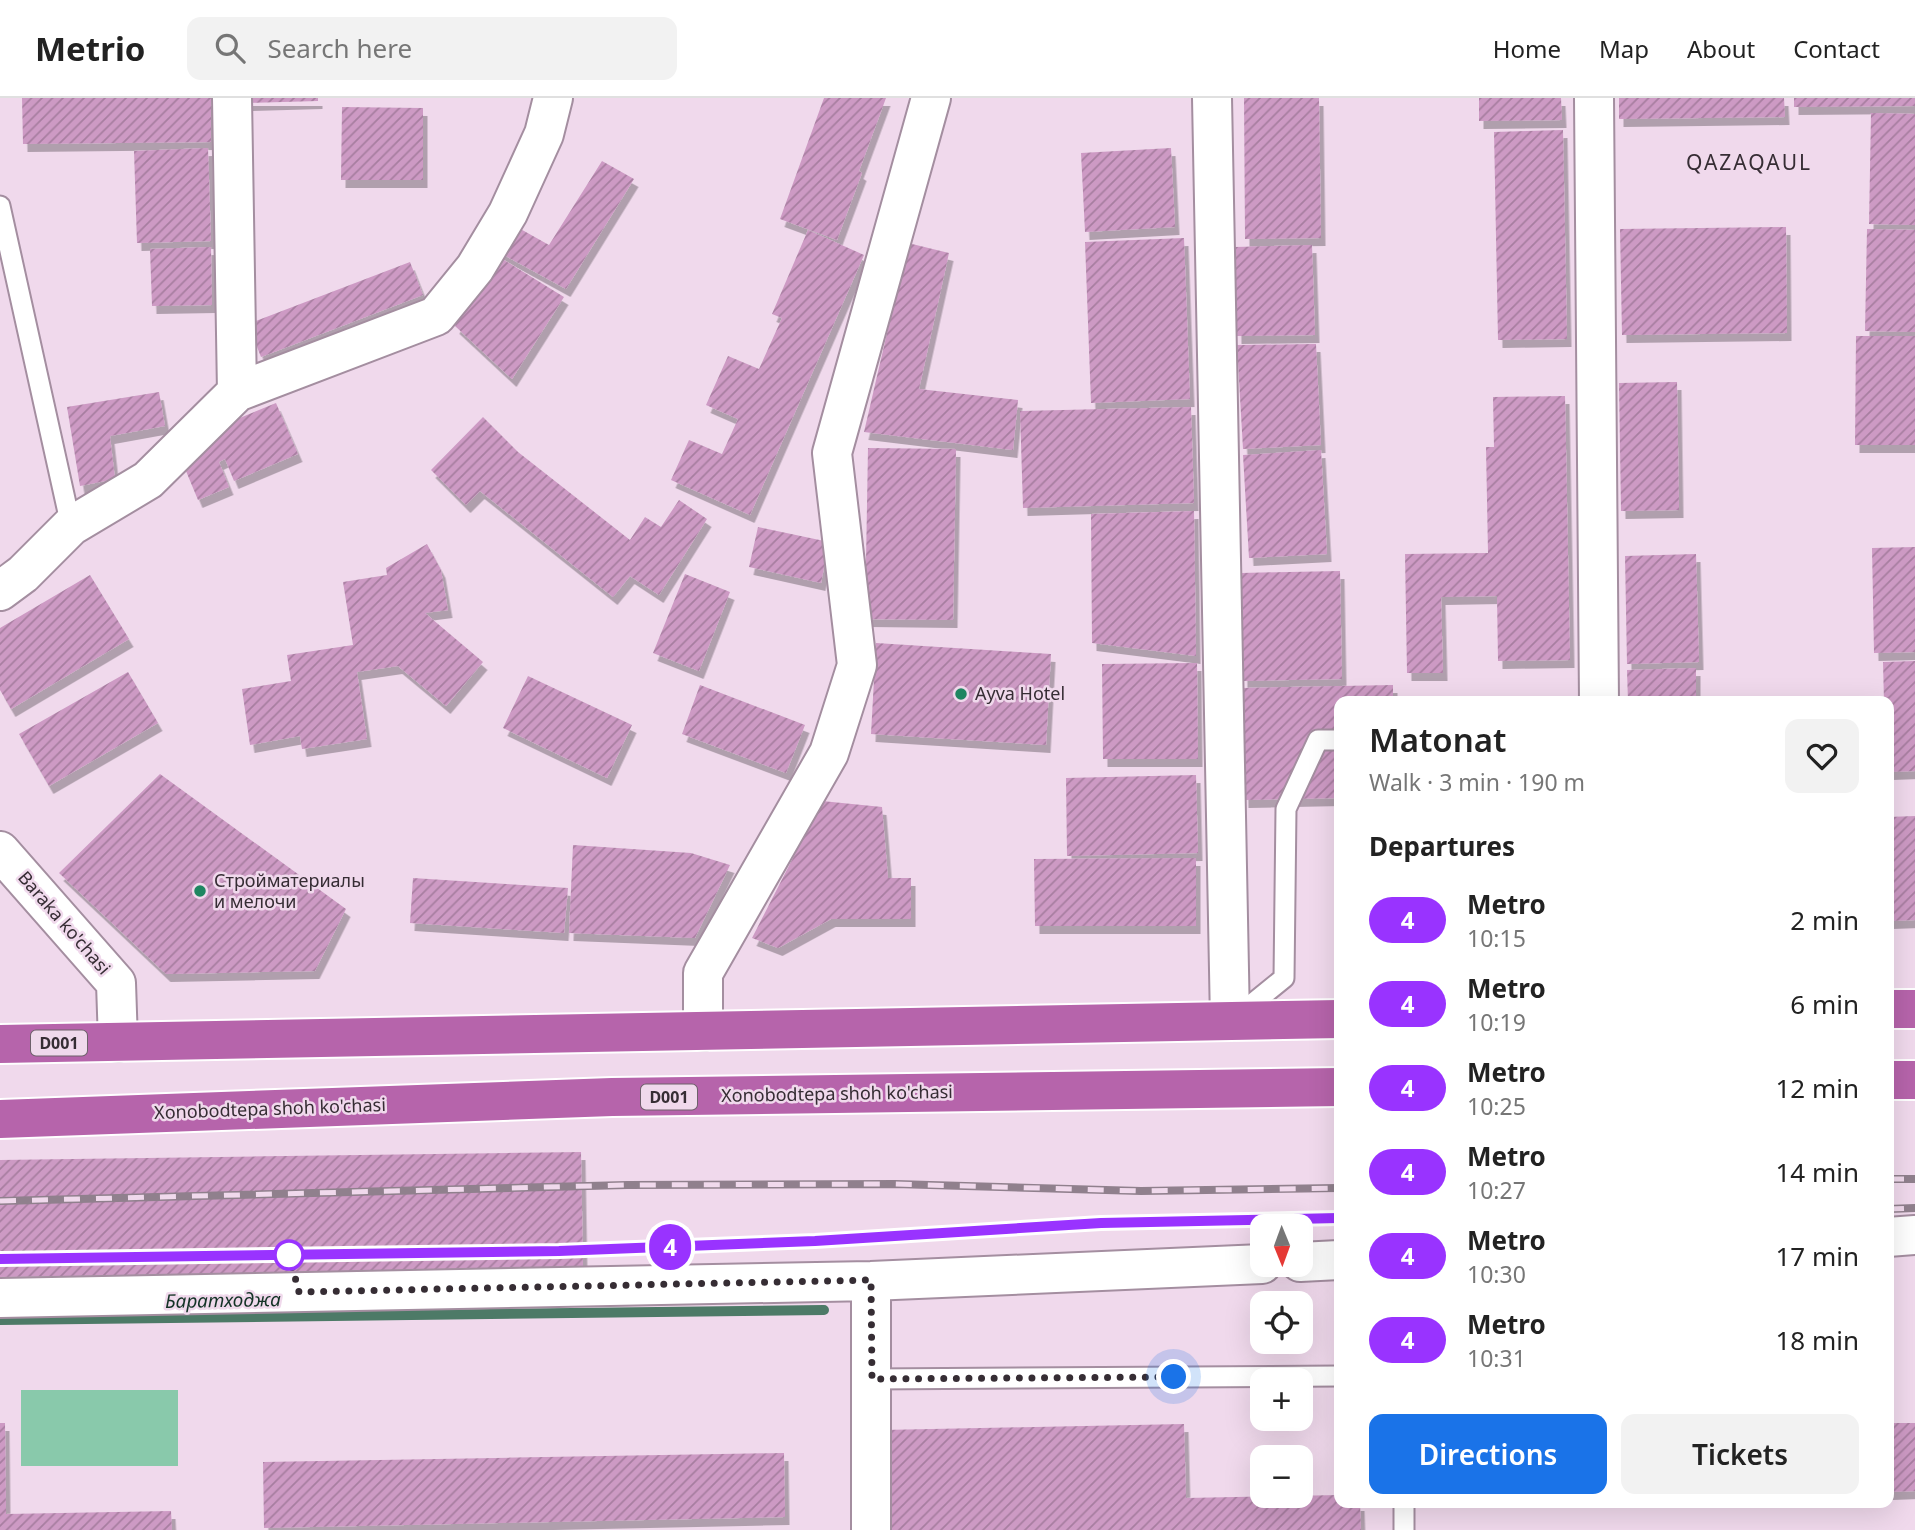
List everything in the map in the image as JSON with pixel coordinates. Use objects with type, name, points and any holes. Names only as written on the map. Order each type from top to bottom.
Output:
[{"type":"highway","points":[[1894,1009],[1915,1009]]},
{"type":"highway","name":"D001","points":[[0,1044],[1334,1019]]},
{"type":"highway","points":[[1894,1080],[1915,1080]]},
{"type":"highway","name":"Xonobodtepa shoh ko'chasi","points":[[0,1119],[612,1097],[1334,1087]]},
{"type":"street","points":[[232,98],[237,392]]},
{"type":"street","points":[[0,591],[23,574],[71,526],[148,480],[237,392],[436,316],[475,268],[508,213],[544,134],[553,98]]},
{"type":"street","points":[[703,1031],[703,973],[829,753],[857,665],[832,453],[932,98]]},
{"type":"street","points":[[1212,98],[1230,1021]]},
{"type":"street","points":[[1594,98],[1599,696]]},
{"type":"street","name":"Baraka ko'chasi","points":[[0,851],[116,983],[118,1042]]},
{"type":"street","points":[[1894,1237],[1915,1235]]},
{"type":"street","points":[[1313,1261],[1334,1260]]},
{"type":"street","points":[[0,1298],[871,1306],[1250,1265]]},
{"type":"street","points":[[871,1306],[871,1530]]},
{"type":"lane","points":[[0,206],[71,526]]},
{"type":"lane","points":[[1230,1021],[1284,978],[1286,809],[1318,740],[1334,740]]},
{"type":"lane","points":[[872,1379],[1334,1376]]},
{"type":"lane","points":[[1404,1508],[1405,1530]]},
{"type":"green space","points":[[21,1390],[178,1390],[178,1466],[21,1466]]},
{"type":"building","points":[[22,98],[211,98],[211,142],[23,144]]},
{"type":"building","points":[[248,98],[318,98],[318,101],[248,103]]},
{"type":"building","points":[[824,98],[886,98],[837,240],[780,219]]},
{"type":"building","points":[[1244,98],[1319,98],[1321,238],[1245,239]]},
{"type":"building","points":[[1479,98],[1561,98],[1562,120],[1479,121]]},
{"type":"building","points":[[1619,98],[1784,98],[1785,117],[1619,119]]},
{"type":"building","points":[[1794,98],[1915,98],[1915,106],[1794,107]]},
{"type":"building","points":[[342,107],[423,108],[423,180],[341,180]]},
{"type":"building","points":[[1871,113],[1915,114],[1915,225],[1869,224]]},
{"type":"building","points":[[1563,130],[1567,339],[1498,340],[1494,132]]},
{"type":"building","points":[[208,148],[211,241],[137,243],[134,151]]},
{"type":"building","points":[[1171,148],[1175,227],[1085,232],[1081,153]]},
{"type":"building","points":[[602,161],[634,179],[566,289],[493,249],[508,222],[549,245]]},
{"type":"building","points":[[1786,227],[1787,333],[1622,335],[1620,229]]},
{"type":"building","points":[[1867,229],[1915,230],[1915,332],[1865,331]]},
{"type":"building","points":[[808,230],[864,255],[750,515],[671,480],[689,440],[722,454],[738,419],[706,405],[728,356],[759,369],[782,318],[772,314]]},
{"type":"building","points":[[1184,238],[1190,399],[1091,403],[1085,242]]},
{"type":"building","points":[[908,243],[949,253],[919,389],[1018,400],[1013,450],[864,432]]},
{"type":"building","points":[[1312,245],[1315,335],[1237,336],[1235,247]]},
{"type":"building","points":[[211,247],[212,305],[152,306],[150,249]]},
{"type":"building","points":[[491,252],[564,297],[512,379],[455,326]]},
{"type":"building","points":[[410,262],[423,295],[261,357],[248,324]]},
{"type":"building","points":[[1856,336],[1915,336],[1915,445],[1855,445]]},
{"type":"building","points":[[1316,344],[1321,445],[1243,449],[1237,345]]},
{"type":"building","points":[[1677,382],[1679,510],[1621,511],[1619,383]]},
{"type":"building","points":[[159,392],[165,426],[110,436],[115,479],[80,486],[67,407]]},
{"type":"building","points":[[1565,396],[1570,660],[1498,661],[1497,596],[1441,597],[1443,673],[1407,673],[1405,554],[1488,553],[1486,447],[1494,447],[1493,397]]},
{"type":"building","points":[[276,403],[298,454],[234,481],[225,459],[219,462],[229,487],[198,500],[181,459],[212,446],[206,432]]},
{"type":"building","points":[[1191,407],[1194,503],[1023,508],[1020,411]]},
{"type":"building","points":[[483,417],[518,452],[630,540],[645,517],[661,527],[679,500],[707,519],[659,595],[630,576],[613,597],[480,491],[466,505],[431,470]]},
{"type":"building","points":[[868,448],[956,449],[953,620],[865,619]]},
{"type":"building","points":[[1321,450],[1327,554],[1249,558],[1243,455]]},
{"type":"building","points":[[1194,511],[1196,656],[1092,643],[1091,514]]},
{"type":"building","points":[[758,527],[829,542],[821,583],[749,567]]},
{"type":"building","points":[[427,544],[441,570],[448,610],[425,613],[483,662],[446,706],[398,666],[357,672],[367,739],[302,749],[300,736],[250,745],[242,689],[291,681],[287,655],[353,645],[343,582],[387,575],[386,568]]},
{"type":"building","points":[[1915,547],[1915,652],[1874,653],[1872,548]]},
{"type":"building","points":[[1696,554],[1699,662],[1627,664],[1625,556]]},
{"type":"building","points":[[1340,571],[1342,679],[1243,681],[1241,573]]},
{"type":"building","points":[[685,574],[730,592],[699,671],[653,653]]},
{"type":"building","points":[[90,575],[129,639],[11,709],[0,690],[0,628]]},
{"type":"building","name":"Ayva Hotel","points":[[876,643],[1051,654],[1046,745],[871,734]]},
{"type":"building","points":[[1915,661],[1915,771],[1894,772],[1894,696],[1884,696],[1883,662]]},
{"type":"building","points":[[1197,663],[1198,759],[1103,759],[1102,664]]},
{"type":"building","points":[[1696,668],[1696,696],[1628,696],[1627,670]]},
{"type":"building","points":[[128,672],[158,723],[49,786],[19,734]]},
{"type":"building","points":[[528,676],[632,725],[607,778],[503,728]]},
{"type":"building","points":[[700,685],[805,725],[786,773],[682,734]]},
{"type":"building","points":[[1393,685],[1393,696],[1334,696],[1334,798],[1244,800],[1242,688]]},
{"type":"building","name":"Стройматериалы и мелочи","points":[[160,774],[346,909],[315,971],[166,974],[59,873]]},
{"type":"building","points":[[1196,775],[1198,853],[1067,856],[1066,778]]},
{"type":"building","points":[[822,801],[882,807],[888,878],[911,878],[911,919],[831,919],[778,948],[752,938]]},
{"type":"building","points":[[1915,816],[1915,920],[1894,921],[1894,817]]},
{"type":"building","points":[[573,845],[691,853],[730,865],[695,938],[569,933]]},
{"type":"building","points":[[1196,858],[1196,926],[1035,926],[1034,859]]},
{"type":"building","points":[[413,878],[568,888],[564,933],[410,923]]},
{"type":"building","points":[[581,1152],[583,1268],[0,1277],[0,1160]]},
{"type":"building","points":[[0,1423],[5,1423],[6,1514],[171,1511],[172,1530],[0,1530]]},
{"type":"building","points":[[1894,1423],[1915,1423],[1915,1491],[1894,1492]]},
{"type":"building","points":[[1184,1424],[1186,1498],[1250,1497],[1250,1508],[1313,1508],[1313,1496],[1334,1495],[1334,1508],[1360,1508],[1361,1530],[885,1530],[882,1430]]},
{"type":"building","points":[[784,1453],[785,1517],[264,1528],[263,1462]]},
{"type":"waterway","name":"Баратходжа","points":[[0,1320],[824,1310]]},
{"type":"railway","points":[[1894,1179],[1915,1179]]},
{"type":"railway","points":[[0,1201],[627,1185],[895,1184],[1141,1191],[1334,1188]]},
{"type":"railway","points":[[1894,1209],[1915,1208]]},
{"type":"railway","points":[[0,1259],[559,1251],[815,1242],[1101,1223],[1334,1218]]},
{"type":"metro line","name":"4","points":[[0,1259],[559,1251],[815,1241],[1101,1223],[1334,1218]]},
{"type":"place","name":"Ayva Hotel","points":[[961,694]]},
{"type":"place","name":"Стройматериалы и мелочи","points":[[200,891]]},
{"type":"district","name":"QAZAQAUL","points":[[1749,163]]},
{"type":"route","points":[[289,1255],[299,1292],[871,1280],[872,1379],[1174,1377]]}]
